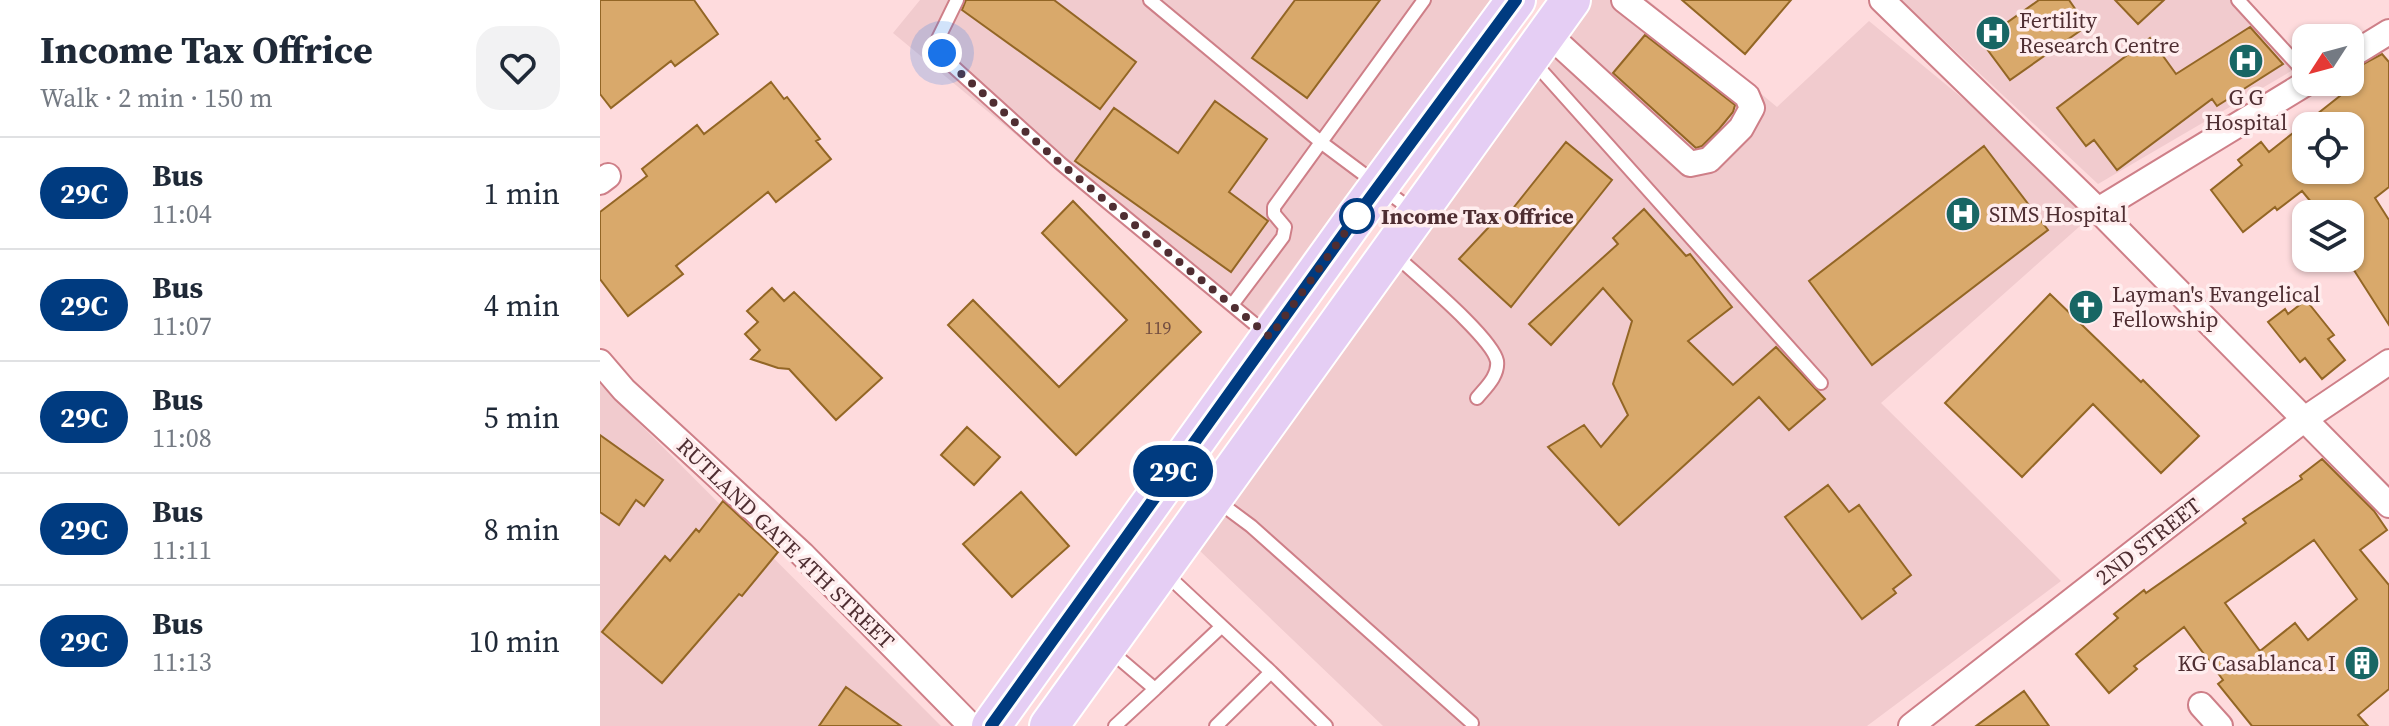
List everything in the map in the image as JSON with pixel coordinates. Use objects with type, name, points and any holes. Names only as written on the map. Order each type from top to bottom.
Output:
[{"type":"main road","points":[[991,726],[1516,0]]},
{"type":"main road","points":[[1049,726],[1571,0]]},
{"type":"street","points":[[1538,45],[1690,164],[1709,160],[1741,128],[1752,108],[1747,96],[1624,0]]},
{"type":"street","points":[[1882,0],[2098,210],[2389,505]]},
{"type":"street","points":[[2364,47],[2389,32]]},
{"type":"street","points":[[2098,210],[2292,92]]},
{"type":"street","name":"RUTLAND GATE 4TH STREET","points":[[600,362],[624,390],[802,554],[971,726]]},
{"type":"street","name":"2ND STREET","points":[[1911,726],[2306,418],[2389,362]]},
{"type":"street","points":[[2201,705],[2220,726]]},
{"type":"lane","points":[[957,0],[937,41],[946,60],[1060,163],[1270,337]]},
{"type":"lane","points":[[1150,0],[1322,143],[1417,214]]},
{"type":"lane","points":[[1232,305],[1283,237],[1285,227],[1274,214],[1274,207],[1424,0]]},
{"type":"lane","points":[[2238,0],[2292,59]]},
{"type":"lane","points":[[1538,45],[1821,383]]},
{"type":"lane","points":[[1391,250],[1483,337],[1497,359],[1495,377],[1477,398]]},
{"type":"lane","points":[[1213,498],[1251,526],[1472,723]]},
{"type":"lane","points":[[1161,570],[1326,726]]},
{"type":"lane","points":[[1115,726],[1221,627]]},
{"type":"lane","points":[[1106,647],[1155,689]]},
{"type":"lane","points":[[1216,726],[1271,672]]},
{"type":"shaded area","points":[[920,0],[1490,0],[1249,328],[893,33]]},
{"type":"shaded area","points":[[1592,0],[1648,0],[1777,107],[1869,21],[2098,210],[1881,403],[2061,581],[1867,726],[1383,726],[1199,550]]},
{"type":"shaded area","points":[[1901,0],[2249,0],[2292,48],[2292,71],[2098,184]]},
{"type":"shaded area","points":[[600,384],[941,726],[600,726]]},
{"type":"building","points":[[600,0],[694,0],[718,34],[675,66],[671,61],[611,108],[600,94]]},
{"type":"building","points":[[966,0],[1054,0],[1136,62],[1100,109],[962,10]]},
{"type":"building","points":[[1295,0],[1380,0],[1307,98],[1252,58]]},
{"type":"building","points":[[1682,0],[1791,0],[1745,54]]},
{"type":"building","points":[[2039,0],[2069,0],[2087,26],[2010,80],[1981,41]]},
{"type":"building","points":[[2115,0],[2164,0],[2138,24]]},
{"type":"building","points":[[2250,27],[2283,64],[2217,106],[2212,99],[2117,170],[2094,140],[2086,146],[2057,108],[2150,38],[2176,74]]},
{"type":"building","points":[[1645,35],[1735,105],[1733,112],[1702,146],[1696,148],[1613,73]]},
{"type":"building","points":[[2382,54],[2389,62],[2389,187],[2375,198],[2389,220],[2389,325],[2355,272],[2364,272],[2364,200],[2309,200],[2302,191],[2243,232],[2211,190],[2242,165],[2238,160],[2261,142],[2269,152],[2292,134],[2292,184],[2364,184],[2364,112],[2320,112],[2340,96],[2364,96],[2364,64]]},
{"type":"building","points":[[771,82],[820,139],[816,141],[831,159],[776,202],[768,192],[676,266],[683,274],[628,316],[600,279],[600,212],[647,176],[642,169],[697,125],[704,134]]},
{"type":"building","points":[[1215,101],[1267,139],[1229,192],[1268,221],[1231,272],[1075,161],[1114,108],[1178,153]]},
{"type":"building","points":[[1566,142],[1612,180],[1511,307],[1459,259],[1502,213],[1506,217]]},
{"type":"building","points":[[1984,146],[2048,230],[1872,365],[1809,281]]},
{"type":"building","points":[[1073,201],[1201,332],[1076,455],[948,325],[973,300],[1059,387],[1127,320],[1042,233]]},
{"type":"building","points":[[1644,209],[1686,256],[1690,254],[1732,307],[1688,341],[1733,385],[1776,347],[1825,399],[1789,430],[1759,397],[1619,525],[1548,447],[1584,425],[1601,447],[1628,415],[1613,384],[1632,321],[1603,288],[1551,345],[1529,324],[1618,244],[1613,238]]},
{"type":"building","points":[[772,288],[784,301],[794,292],[882,378],[836,420],[789,369],[751,359],[760,350],[745,334],[758,322],[747,311]]},
{"type":"building","points":[[2050,294],[2199,436],[2161,473],[2093,404],[2022,477],[1945,403]]},
{"type":"building","points":[[2306,300],[2334,335],[2328,339],[2345,360],[2322,379],[2305,358],[2300,362],[2268,322],[2285,309],[2288,314]]},
{"type":"building","points":[[967,427],[1000,457],[974,485],[941,455]]},
{"type":"building","points":[[600,435],[663,480],[644,506],[636,500],[619,525],[600,512]]},
{"type":"building","points":[[2322,459],[2374,511],[2387,530],[2360,550],[2389,585],[2389,689],[2358,715],[2368,726],[2252,726],[2218,684],[2223,680],[2184,627],[2134,666],[2137,669],[2109,693],[2076,654],[2118,618],[2114,614],[2144,590],[2146,593],[2246,523],[2243,519],[2302,479],[2300,476]],"holes":[[[2314,540],[2357,599],[2308,640],[2295,623],[2260,651],[2225,603]]]},
{"type":"building","points":[[1828,485],[1849,512],[1859,505],[1911,575],[1893,589],[1896,593],[1862,619],[1785,517]]},
{"type":"building","points":[[1021,492],[1069,546],[1012,597],[963,544]]},
{"type":"building","points":[[723,501],[778,552],[662,683],[602,632],[665,556],[670,561],[696,529],[699,532]]},
{"type":"building","points":[[846,687],[901,726],[819,726]]},
{"type":"building","points":[[2024,691],[2049,726],[1976,726]]},
{"type":"bus line","name":"29C","points":[[991,726],[1356,217],[1516,0]]},
{"type":"place","name":"Fertility Research Centre","points":[[1993,33]]},
{"type":"place","name":"G G Hospital","points":[[2246,61]]},
{"type":"place","name":"SIMS Hospital","points":[[1963,214]]},
{"type":"place","name":"Income Tax Offrice","points":[[1357,216]]},
{"type":"place","name":"Layman's Evangelical Fellowship","points":[[2086,307]]},
{"type":"place","name":"KG Casablanca I","points":[[2362,663]]},
{"type":"route","points":[[942,53],[1060,163],[1270,337],[1357,216]]}]
